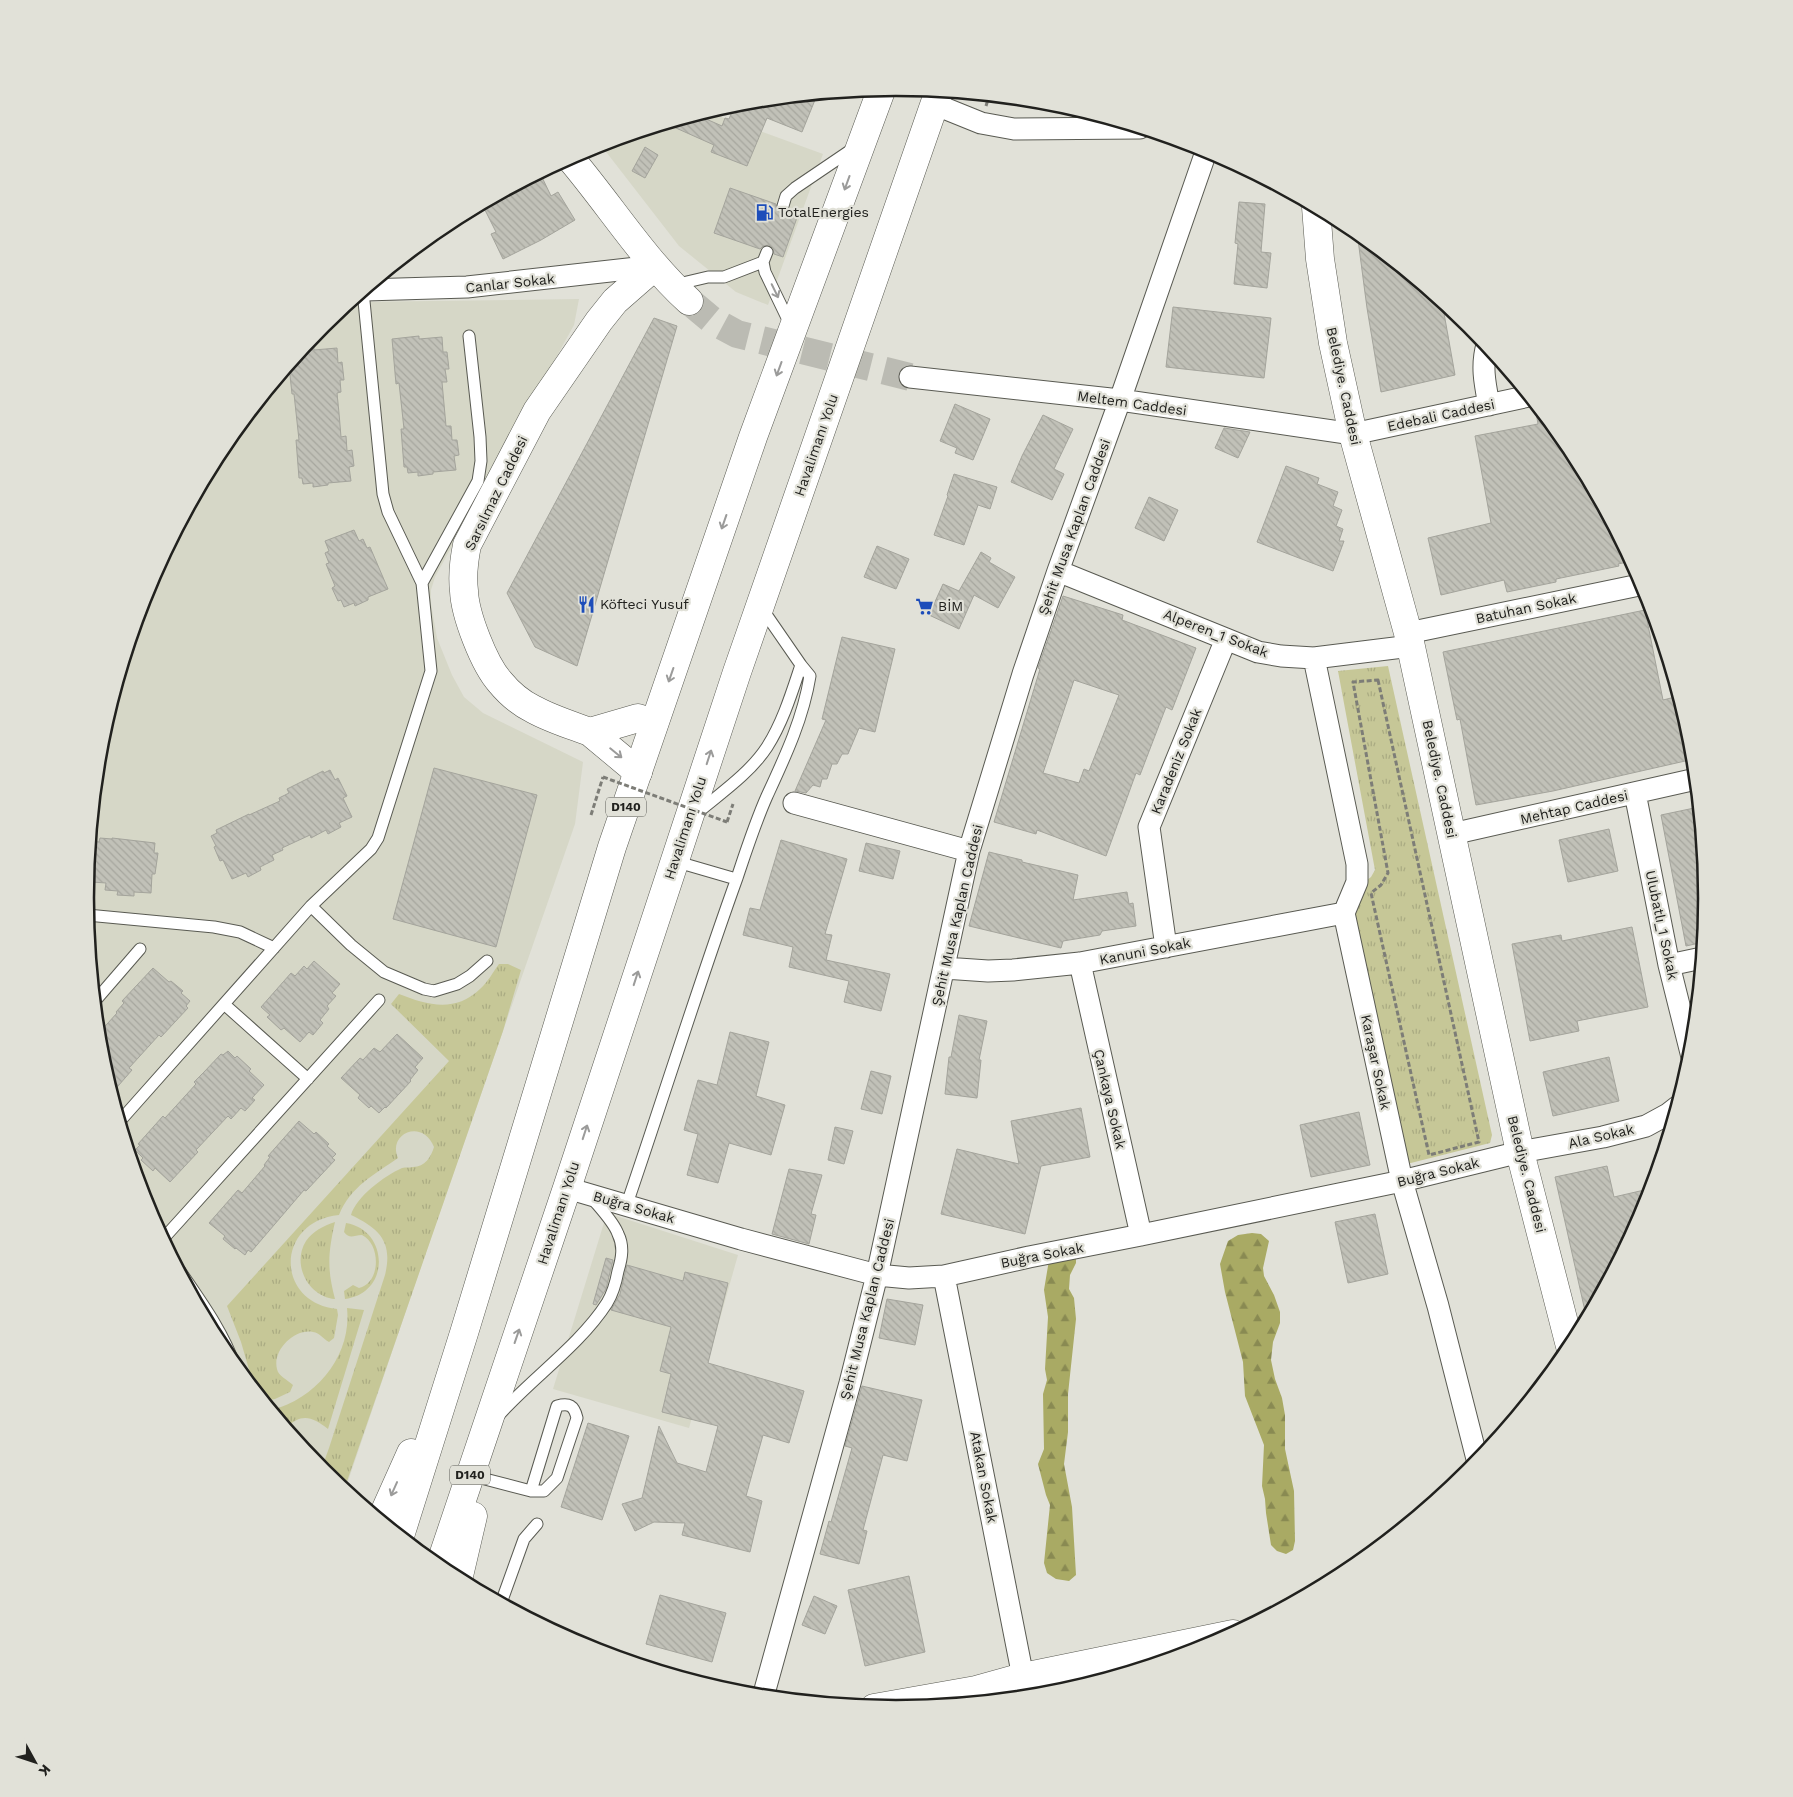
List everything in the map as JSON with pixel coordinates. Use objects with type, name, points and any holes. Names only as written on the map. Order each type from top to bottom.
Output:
[{"type":"main road","name":"D140","points":[[402,1530],[610,856],[654,723],[753,437],[879,96]]},
{"type":"main road","name":"Havalimanı Yolu","points":[[442,1559],[501,1382],[578,1191],[674,861],[936,97]]},
{"type":"main road","points":[[575,164],[672,285]]},
{"type":"main road","name":"Belediye. Caddesi","points":[[1317,215],[1320,259],[1333,343],[1353,434],[1409,640],[1520,1152],[1568,1338]]},
{"type":"main road","name":"Sarsılmaz Caddesi","points":[[638,772],[590,732],[533,709],[515,697],[499,682],[478,645],[464,592],[463,568],[467,545],[537,411],[599,321],[615,301],[672,285]]},
{"type":"main road","points":[[590,732],[638,718],[654,723]]},
{"type":"main road","points":[[383,1515],[464,1333]]},
{"type":"main road","points":[[460,1572],[501,1382]]},
{"type":"main road","points":[[916,1701],[976,1690],[1023,1677],[1196,1643]]},
{"type":"street","points":[[936,97],[981,123],[1014,129],[1121,128]]},
{"type":"street","name":"Şehit Musa Kaplan Caddesi","points":[[766,1690],[850,1383],[876,1276],[969,851],[1023,674],[1204,157]]},
{"type":"street","name":"Canlar Sokak","points":[[390,281],[466,287],[672,285]]},
{"type":"street","points":[[1485,353],[1483,376],[1489,406]]},
{"type":"street","name":"Meltem Caddesi","points":[[910,377],[1120,400],[1353,434]]},
{"type":"street","name":"Edebali Caddesi","points":[[1353,434],[1523,398]]},
{"type":"street","name":"Alperen_1 Sokak","points":[[1058,571],[1258,652],[1281,656],[1314,658],[1409,640]]},
{"type":"street","name":"Batuhan Sokak","points":[[1409,640],[1636,586]]},
{"type":"street","name":"Karadeniz Sokak","points":[[1166,947],[1149,827],[1226,639]]},
{"type":"street","points":[[1314,658],[1357,864],[1357,882],[1344,913]]},
{"type":"street","name":"Mehtap Caddesi","points":[[1452,834],[1690,780]]},
{"type":"street","name":"Ulubatlı_1 Sokak","points":[[1635,793],[1670,965],[1687,1036]]},
{"type":"street","points":[[794,803],[969,851]]},
{"type":"street","name":"Kanuni Sokak","points":[[944,968],[988,971],[1080,963],[1344,913]]},
{"type":"street","name":"Karaşar Sokak","points":[[1344,913],[1402,1182],[1438,1306],[1476,1454]]},
{"type":"street","points":[[1670,965],[1697,959]]},
{"type":"street","name":"Çankaya Sokak","points":[[1080,963],[1141,1236]]},
{"type":"street","name":"Ala Sokak","points":[[1520,1152],[1603,1137],[1646,1126],[1670,1112]]},
{"type":"street","name":"Buğra Sokak","points":[[578,1191],[876,1276],[909,1278],[944,1276],[1029,1256],[1141,1236],[1402,1182],[1520,1152]]},
{"type":"street","name":"Atakan Sokak","points":[[944,1276],[1023,1677]]},
{"type":"lane","points":[[783,206],[786,196],[795,188],[862,143]]},
{"type":"lane","points":[[672,285],[708,277],[724,277],[765,257],[765,272],[793,330]]},
{"type":"lane","points":[[124,1116],[311,906],[371,849],[378,838],[431,671],[422,583],[388,512],[383,494],[365,297]]},
{"type":"lane","points":[[422,583],[478,480],[482,461],[469,336]]},
{"type":"lane","points":[[627,1204],[736,879],[767,797],[779,773],[807,695],[810,676],[760,606]]},
{"type":"lane","points":[[688,821],[739,778],[763,752],[776,730],[801,665]]},
{"type":"lane","points":[[674,861],[736,879]]},
{"type":"lane","points":[[311,906],[351,945],[384,972],[424,989],[434,991],[457,984],[470,976],[487,961]]},
{"type":"lane","points":[[94,916],[240,932],[274,948]]},
{"type":"lane","points":[[100,995],[140,949]]},
{"type":"lane","points":[[168,1234],[379,1000]]},
{"type":"lane","points":[[224,1004],[308,1079]]},
{"type":"lane","points":[[491,1424],[514,1398],[586,1329],[607,1302],[615,1285],[623,1254],[618,1233],[578,1191]]},
{"type":"lane","points":[[481,1478],[531,1490],[544,1491],[557,1478],[576,1418],[575,1410],[570,1406],[564,1404],[556,1406],[531,1490]]},
{"type":"lane","points":[[503,1598],[524,1540],[537,1524]]},
{"type":"path","points":[[1378,680],[1479,1142],[1428,1155],[1371,893],[1381,885],[1388,873],[1353,682],[1378,680]]},
{"type":"path","points":[[591,815],[602,777],[728,822]]},
{"type":"shaded area","points":[[719,116],[823,154],[768,305],[736,292],[679,246],[605,151],[638,138]]},
{"type":"shaded area","points":[[579,299],[574,325],[435,577],[431,590],[431,604],[437,638],[452,675],[464,697],[483,713],[583,762],[575,824],[347,1483],[293,1428],[229,1344],[201,1300],[155,1206],[136,1157],[109,1055],[95,951],[94,898],[95,846],[109,742],[136,640],[155,591],[201,497],[229,453],[293,369],[360,302]]},
{"type":"shaded area","points":[[607,1213],[738,1255],[689,1428],[553,1389]]},
{"type":"shaded area","points":[[1124,1668],[1053,1686],[991,1694]]},
{"type":"green space","points":[[1388,666],[1492,1135],[1490,1143],[1391,1168],[1346,896],[1371,877],[1375,870],[1338,671]]},
{"type":"green space","points":[[499,964],[508,964],[521,970],[503,1031],[347,1483],[324,1460],[387,1264],[385,1245],[377,1231],[351,1215],[365,1194],[387,1176],[402,1168],[417,1167],[427,1161],[434,1147],[429,1138],[415,1131],[408,1132],[402,1136],[397,1142],[398,1158],[356,1189],[339,1215],[318,1220],[303,1231],[294,1246],[291,1262],[293,1278],[302,1292],[316,1303],[337,1309],[338,1315],[334,1338],[329,1342],[318,1334],[306,1332],[292,1337],[281,1348],[276,1362],[277,1369],[281,1376],[293,1385],[290,1392],[270,1400],[260,1387],[250,1373],[241,1342],[227,1306],[449,1061],[391,1004],[399,994],[430,1004],[451,1004],[470,997],[488,980]]},
{"type":"green space","points":[[335,1222],[329,1261],[335,1299],[326,1297],[310,1286],[305,1278],[301,1260],[302,1250],[309,1237],[319,1229]]},
{"type":"green space","points":[[346,1223],[360,1228],[370,1237],[377,1249],[379,1261],[377,1274],[371,1286],[360,1294],[345,1299],[344,1291],[353,1285],[359,1288],[366,1285],[375,1271],[376,1263],[373,1246],[362,1235],[350,1236],[346,1234],[344,1232]]},
{"type":"green space","points":[[1261,1234],[1269,1241],[1263,1268],[1264,1276],[1280,1312],[1280,1323],[1273,1342],[1271,1360],[1285,1415],[1285,1449],[1294,1491],[1295,1541],[1293,1550],[1286,1554],[1277,1551],[1271,1545],[1262,1486],[1264,1445],[1245,1396],[1243,1362],[1225,1292],[1220,1264],[1228,1241],[1238,1235]]},
{"type":"green space","points":[[1050,1254],[1076,1256],[1076,1263],[1070,1275],[1069,1289],[1074,1298],[1076,1319],[1068,1394],[1068,1432],[1064,1464],[1072,1507],[1076,1575],[1069,1581],[1056,1579],[1047,1573],[1044,1563],[1050,1505],[1038,1464],[1044,1449],[1043,1394],[1047,1380],[1045,1369],[1048,1317],[1044,1290]]},
{"type":"green space","points":[[347,1308],[364,1310],[328,1429],[317,1421],[307,1418],[302,1418],[290,1424],[277,1408],[303,1396],[317,1385],[328,1372],[344,1342]]},
{"type":"building","points":[[815,100],[802,132],[767,118],[747,166],[711,152],[714,145],[674,127],[706,119],[722,126],[725,118],[729,119],[731,113],[740,111]]},
{"type":"building","points":[[645,147],[658,155],[645,178],[632,171]]},
{"type":"building","points":[[543,178],[551,196],[558,192],[575,220],[503,259],[491,234],[496,232],[485,210]]},
{"type":"building","points":[[730,188],[776,204],[776,208],[780,213],[785,213],[790,209],[799,212],[783,257],[774,254],[773,248],[769,245],[763,246],[760,249],[714,233]]},
{"type":"building","points":[[1239,202],[1265,204],[1261,252],[1271,253],[1267,288],[1234,284],[1238,244],[1235,243]]},
{"type":"building","points":[[1358,243],[1426,295],[1444,312],[1455,375],[1381,392]]},
{"type":"building","points":[[1173,307],[1271,318],[1264,378],[1166,367]]},
{"type":"building","points":[[654,318],[677,326],[577,666],[535,647],[507,593]]},
{"type":"building","points":[[419,336],[419,339],[442,337],[443,352],[447,352],[449,369],[445,369],[447,382],[442,382],[446,426],[451,426],[452,440],[457,440],[459,455],[454,456],[456,470],[433,472],[433,474],[418,476],[418,472],[408,473],[407,467],[404,467],[401,429],[404,429],[399,383],[396,384],[392,339]]},
{"type":"building","points":[[314,347],[314,350],[337,348],[338,363],[342,362],[344,380],[340,380],[341,392],[337,393],[341,437],[346,436],[347,451],[352,450],[354,466],[349,467],[351,481],[328,483],[328,485],[313,487],[313,483],[303,484],[302,478],[299,478],[296,440],[299,440],[294,394],[292,394],[290,373]]},
{"type":"building","points":[[955,404],[990,419],[973,460],[955,453],[957,448],[940,441]]},
{"type":"building","points":[[1043,415],[1073,429],[1054,469],[1064,474],[1052,500],[1011,482]]},
{"type":"building","points":[[1536,415],[1592,497],[1625,563],[1618,564],[1619,566],[1556,579],[1556,582],[1507,592],[1504,580],[1441,595],[1428,538],[1491,523],[1475,436],[1538,424]]},
{"type":"building","points":[[1224,428],[1250,432],[1238,458],[1215,448]]},
{"type":"building","points":[[1286,466],[1319,478],[1317,484],[1338,492],[1333,506],[1342,510],[1336,526],[1343,529],[1339,541],[1344,541],[1333,571],[1257,542]]},
{"type":"building","points":[[954,474],[997,487],[990,509],[978,505],[964,545],[934,535]]},
{"type":"building","points":[[1149,497],[1178,510],[1164,541],[1135,528]]},
{"type":"building","points":[[354,530],[359,541],[363,539],[367,548],[370,547],[388,589],[368,597],[368,600],[355,606],[354,603],[344,607],[341,600],[338,601],[332,588],[335,586],[326,564],[329,563],[325,553],[329,551],[325,541]]},
{"type":"building","points":[[877,546],[909,559],[896,589],[864,577]]},
{"type":"building","points":[[981,552],[991,558],[989,562],[1015,577],[998,608],[974,595],[959,629],[929,615],[943,584],[959,591]]},
{"type":"building","points":[[1063,596],[1123,615],[1122,620],[1196,648],[1172,710],[1166,707],[1140,775],[1136,773],[1106,856],[1037,830],[1036,834],[994,822],[1040,669],[1038,668]],"holes":[[[1074,680],[1119,695],[1089,771],[1084,769],[1079,783],[1043,773]]]},
{"type":"building","points":[[1645,610],[1663,700],[1674,697],[1687,761],[1553,791],[1476,805],[1460,719],[1457,720],[1443,652]]},
{"type":"building","points":[[842,637],[895,649],[875,732],[859,728],[848,754],[842,754],[837,764],[832,764],[827,779],[822,779],[820,787],[813,785],[806,793],[795,791],[826,720],[822,719]]},
{"type":"building","points":[[434,768],[537,795],[496,947],[393,919]]},
{"type":"building","points":[[330,770],[335,780],[338,778],[347,796],[343,798],[352,817],[339,823],[341,827],[328,834],[326,830],[311,838],[310,835],[282,848],[283,850],[272,855],[274,860],[260,867],[261,870],[248,877],[246,873],[232,879],[223,860],[220,861],[214,847],[216,846],[211,836],[217,833],[216,830],[280,801],[279,798],[289,793],[287,789],[323,771],[324,773]]},
{"type":"building","points":[[1694,808],[1698,846],[1698,943],[1686,946],[1661,815]]},
{"type":"building","points":[[1609,829],[1618,871],[1568,882],[1559,840]]},
{"type":"building","points":[[100,838],[112,838],[155,843],[154,853],[158,853],[155,874],[152,874],[151,893],[134,892],[134,896],[117,895],[118,891],[105,890],[106,883],[94,882],[96,842],[99,842]]},
{"type":"building","points":[[781,840],[847,859],[825,934],[832,935],[826,960],[890,974],[881,1011],[844,1002],[849,981],[789,967],[793,947],[743,935],[750,908],[760,910]]},
{"type":"building","points":[[866,843],[900,851],[893,879],[859,871]]},
{"type":"building","points":[[989,852],[1078,875],[1073,900],[1127,892],[1129,904],[1133,903],[1136,926],[1102,931],[1100,935],[1063,941],[1061,948],[969,926]]},
{"type":"building","points":[[1632,927],[1648,1007],[1577,1021],[1579,1031],[1530,1041],[1512,944],[1561,935],[1562,941]]},
{"type":"building","points":[[314,961],[340,984],[332,993],[336,996],[327,1006],[329,1009],[320,1020],[323,1023],[313,1035],[309,1032],[300,1042],[284,1028],[281,1030],[267,1017],[270,1015],[261,1007],[291,973],[295,976],[304,966],[307,969]]},
{"type":"building","points":[[153,968],[183,991],[181,993],[190,1001],[186,1006],[188,1008],[161,1037],[159,1035],[129,1068],[132,1070],[117,1088],[105,1027],[124,1003],[122,1001]]},
{"type":"building","points":[[959,1015],[987,1021],[979,1060],[981,1060],[977,1098],[945,1094],[949,1057],[951,1057]]},
{"type":"building","points":[[730,1032],[769,1042],[756,1096],[785,1105],[771,1155],[729,1143],[718,1183],[687,1175],[698,1134],[684,1130],[698,1080],[717,1085]]},
{"type":"building","points":[[397,1034],[423,1058],[415,1067],[418,1070],[411,1081],[379,1113],[371,1106],[369,1108],[358,1098],[360,1095],[341,1078],[360,1058],[363,1060],[374,1048],[380,1052]]},
{"type":"building","points":[[228,1051],[235,1058],[237,1056],[251,1069],[249,1071],[264,1085],[252,1098],[255,1100],[245,1111],[241,1108],[231,1119],[228,1116],[196,1150],[198,1152],[170,1182],[155,1168],[153,1171],[141,1160],[143,1158],[135,1150],[163,1116],[165,1118],[196,1084],[194,1082],[221,1054],[223,1055]]},
{"type":"building","points":[[1609,1057],[1619,1101],[1553,1116],[1543,1072]]},
{"type":"building","points":[[871,1071],[891,1076],[882,1114],[861,1109]]},
{"type":"building","points":[[1081,1108],[1090,1157],[1041,1166],[1025,1234],[941,1214],[957,1149],[1019,1164],[1011,1121]]},
{"type":"building","points":[[1359,1112],[1370,1165],[1311,1177],[1300,1125]]},
{"type":"building","points":[[299,1121],[314,1134],[316,1132],[329,1144],[327,1146],[336,1154],[332,1158],[335,1160],[306,1191],[304,1190],[251,1252],[248,1250],[245,1255],[223,1239],[225,1236],[209,1223],[238,1190],[242,1193],[265,1166],[270,1157],[268,1156]]},
{"type":"building","points":[[835,1127],[853,1131],[844,1164],[828,1160]]},
{"type":"building","points":[[1607,1166],[1614,1197],[1644,1190],[1616,1254],[1585,1311],[1555,1177]]},
{"type":"building","points":[[789,1169],[822,1175],[811,1214],[816,1215],[809,1244],[772,1234]]},
{"type":"building","points":[[1375,1214],[1388,1274],[1348,1283],[1335,1222]]},
{"type":"building","points":[[606,1258],[613,1260],[606,1289],[596,1305],[593,1304]]},
{"type":"building","points":[[627,1265],[683,1281],[685,1272],[728,1283],[708,1363],[804,1391],[789,1443],[763,1435],[746,1496],[762,1501],[750,1552],[682,1535],[685,1523],[654,1522],[635,1531],[622,1504],[642,1498],[659,1426],[677,1463],[706,1472],[718,1426],[662,1412],[671,1374],[660,1371],[671,1327],[611,1310],[620,1294]]},
{"type":"building","points":[[887,1299],[923,1305],[915,1345],[879,1338]]},
{"type":"building","points":[[862,1386],[922,1400],[907,1461],[883,1455],[863,1530],[867,1531],[859,1564],[820,1554],[852,1448],[845,1446]]},
{"type":"building","points":[[588,1423],[629,1436],[602,1520],[561,1507]]},
{"type":"building","points":[[909,1576],[925,1652],[865,1666],[848,1590]]},
{"type":"building","points":[[660,1595],[726,1613],[712,1662],[646,1644]]},
{"type":"building","points":[[814,1596],[837,1606],[825,1634],[802,1625]]},
{"type":"tunnel","points":[[689,301],[713,321],[737,334],[910,377]]},
{"type":"place","name":"TotalEnergies","points":[[764,212]]},
{"type":"place","name":"Köfteci Yusuf","points":[[586,604]]},
{"type":"place","name":"BİM","points":[[924,606]]}]
